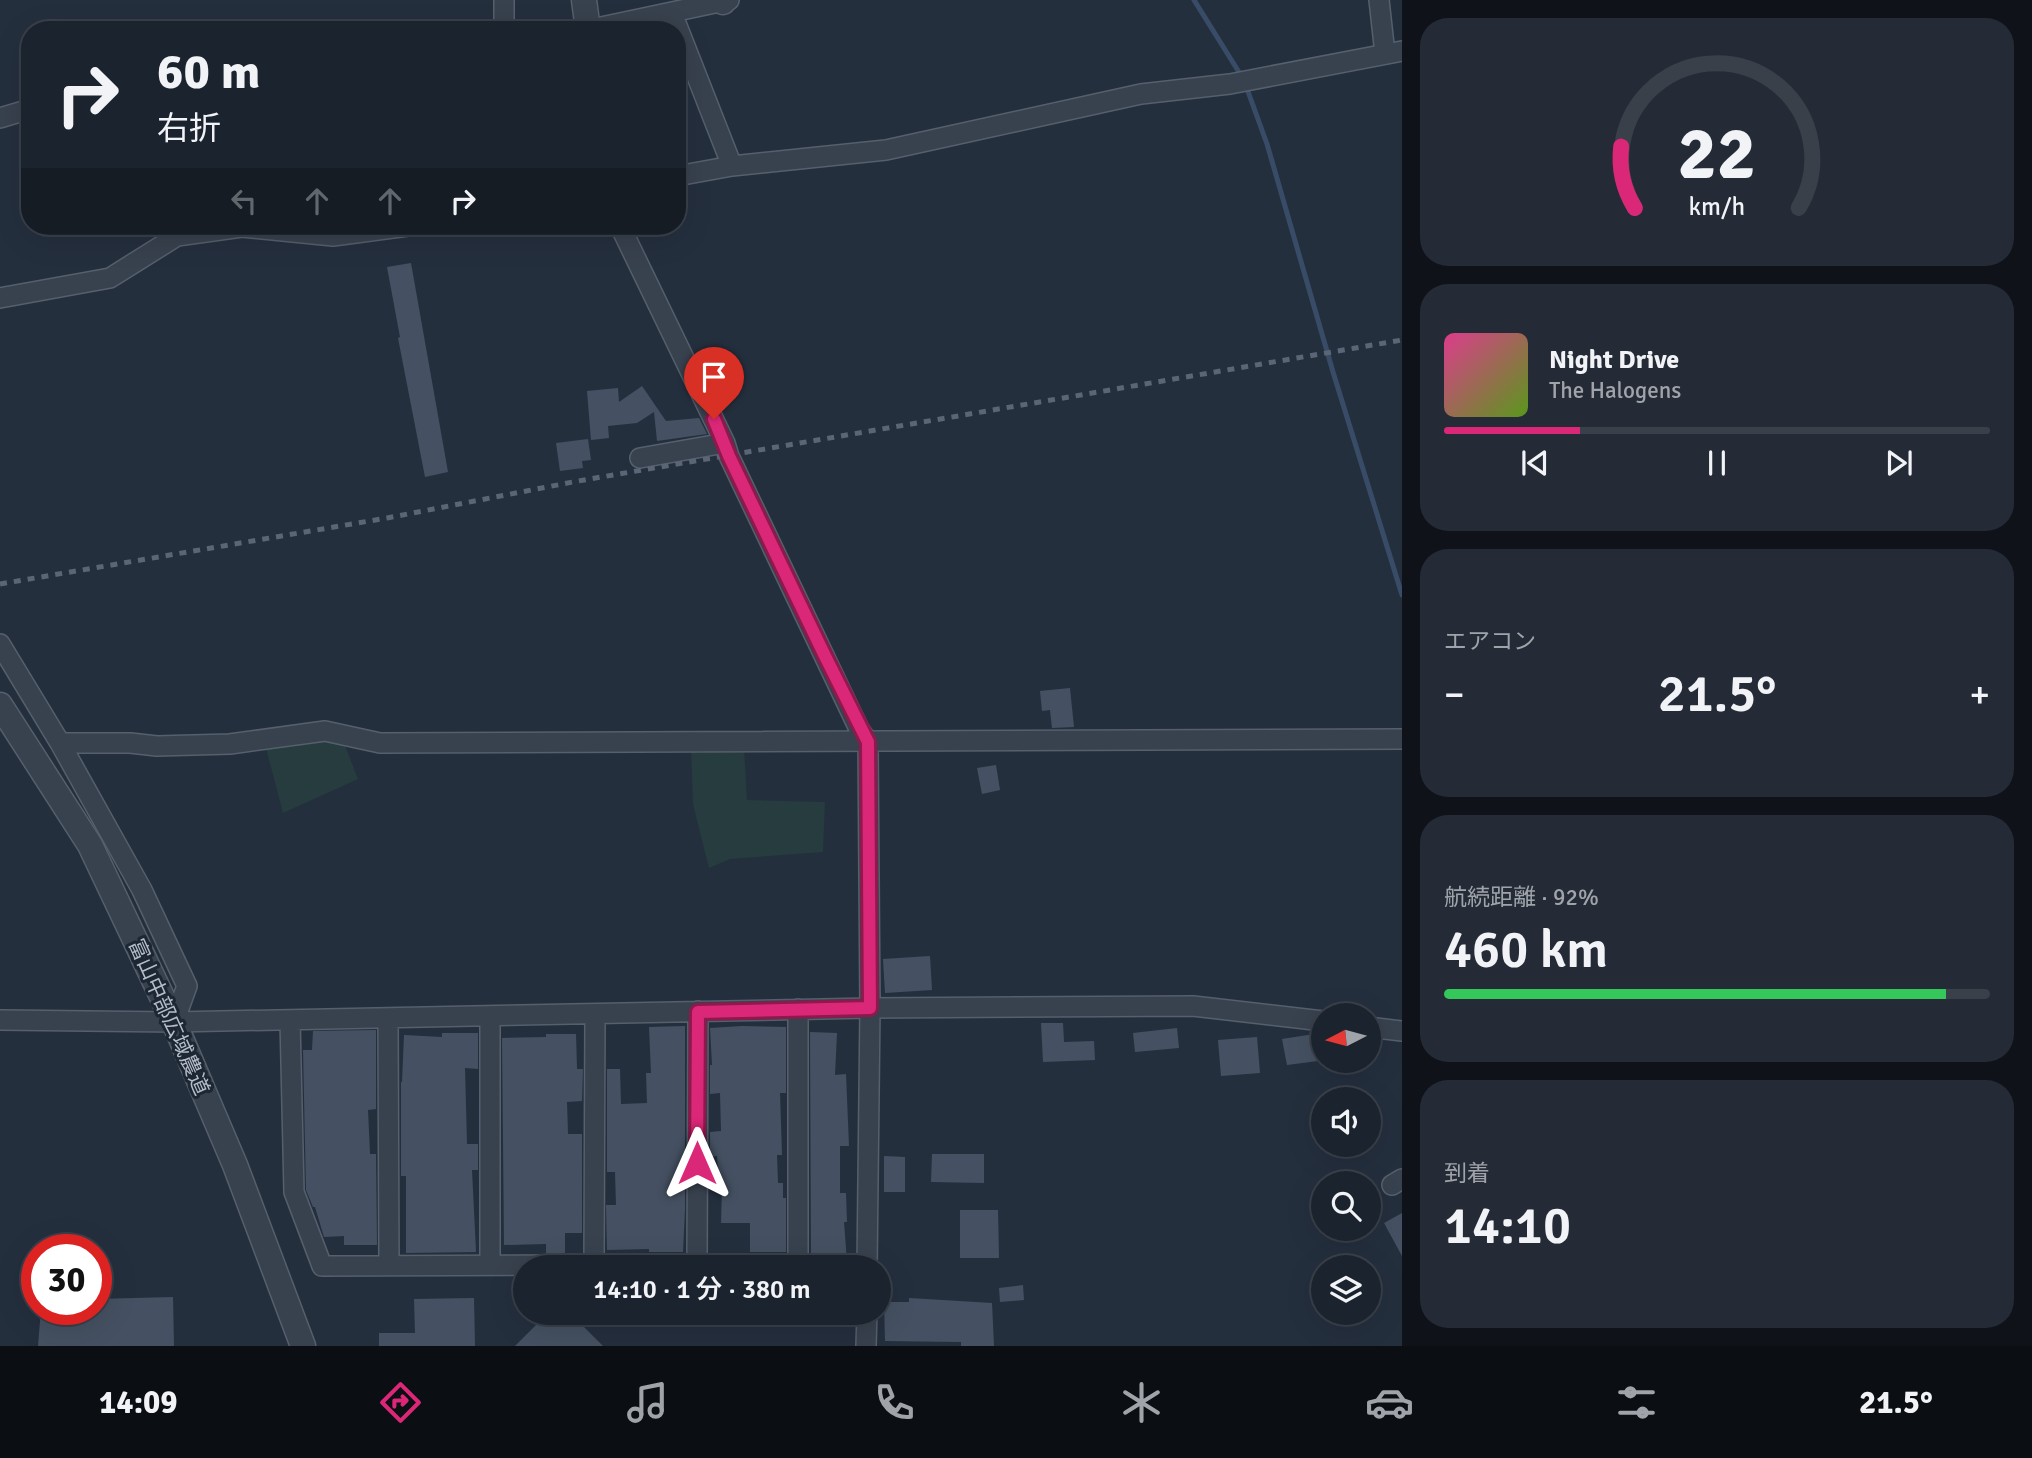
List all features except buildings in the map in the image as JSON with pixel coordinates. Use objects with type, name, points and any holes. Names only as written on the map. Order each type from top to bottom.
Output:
[{"type":"street","points":[[504,0],[504,21]]},
{"type":"street","points":[[584,0],[587,21]]},
{"type":"street","points":[[686,174],[732,166],[886,150],[1141,94],[1230,84],[1394,52],[1379,0]]},
{"type":"street","points":[[632,21],[725,1]]},
{"type":"street","points":[[672,13],[675,21]]},
{"type":"street","points":[[686,49],[732,166]]},
{"type":"street","points":[[0,118],[21,112]]},
{"type":"street","points":[[0,298],[110,278],[177,236],[184,235]]},
{"type":"street","points":[[322,235],[340,235]]},
{"type":"street","points":[[624,235],[859,729],[868,742],[870,1008],[867,1255]]},
{"type":"street","points":[[640,458],[725,443]]},
{"type":"street","points":[[0,644],[60,743],[142,890],[187,986],[174,1022]]},
{"type":"street","name":"富山中部広域農道","points":[[0,705],[90,845],[174,1022],[235,1165],[303,1346]]},
{"type":"street","points":[[60,743],[130,743],[157,746],[230,744],[325,732],[380,743],[1402,739]]},
{"type":"street","points":[[0,1020],[174,1022],[798,1009],[1193,1006],[1311,1020]]},
{"type":"street","points":[[798,1009],[798,1255]]},
{"type":"street","points":[[697,1255],[698,1012]]},
{"type":"street","points":[[594,1255],[595,1014]]},
{"type":"street","points":[[490,1016],[490,1265]]},
{"type":"street","points":[[388,1018],[389,1265]]},
{"type":"street","points":[[290,1020],[294,1192],[322,1266],[513,1265]]},
{"type":"street","points":[[1381,1029],[1402,1031]]},
{"type":"street","points":[[866,1346],[867,1325]]},
{"type":"green space","points":[[318,735],[343,740],[358,779],[283,813],[266,748]]},
{"type":"green space","points":[[691,748],[744,748],[747,800],[825,802],[823,852],[730,859],[709,868],[693,804]]},
{"type":"waterway","points":[[1194,0],[1242,77]]},
{"type":"waterway","points":[[1246,86],[1267,144],[1333,372],[1402,595]]},
{"type":"railway","points":[[0,584],[387,518],[578,481],[1402,340]]},
{"type":"route","points":[[697,1163],[698,1012],[870,1008],[868,742],[859,729],[714,419]]}]
